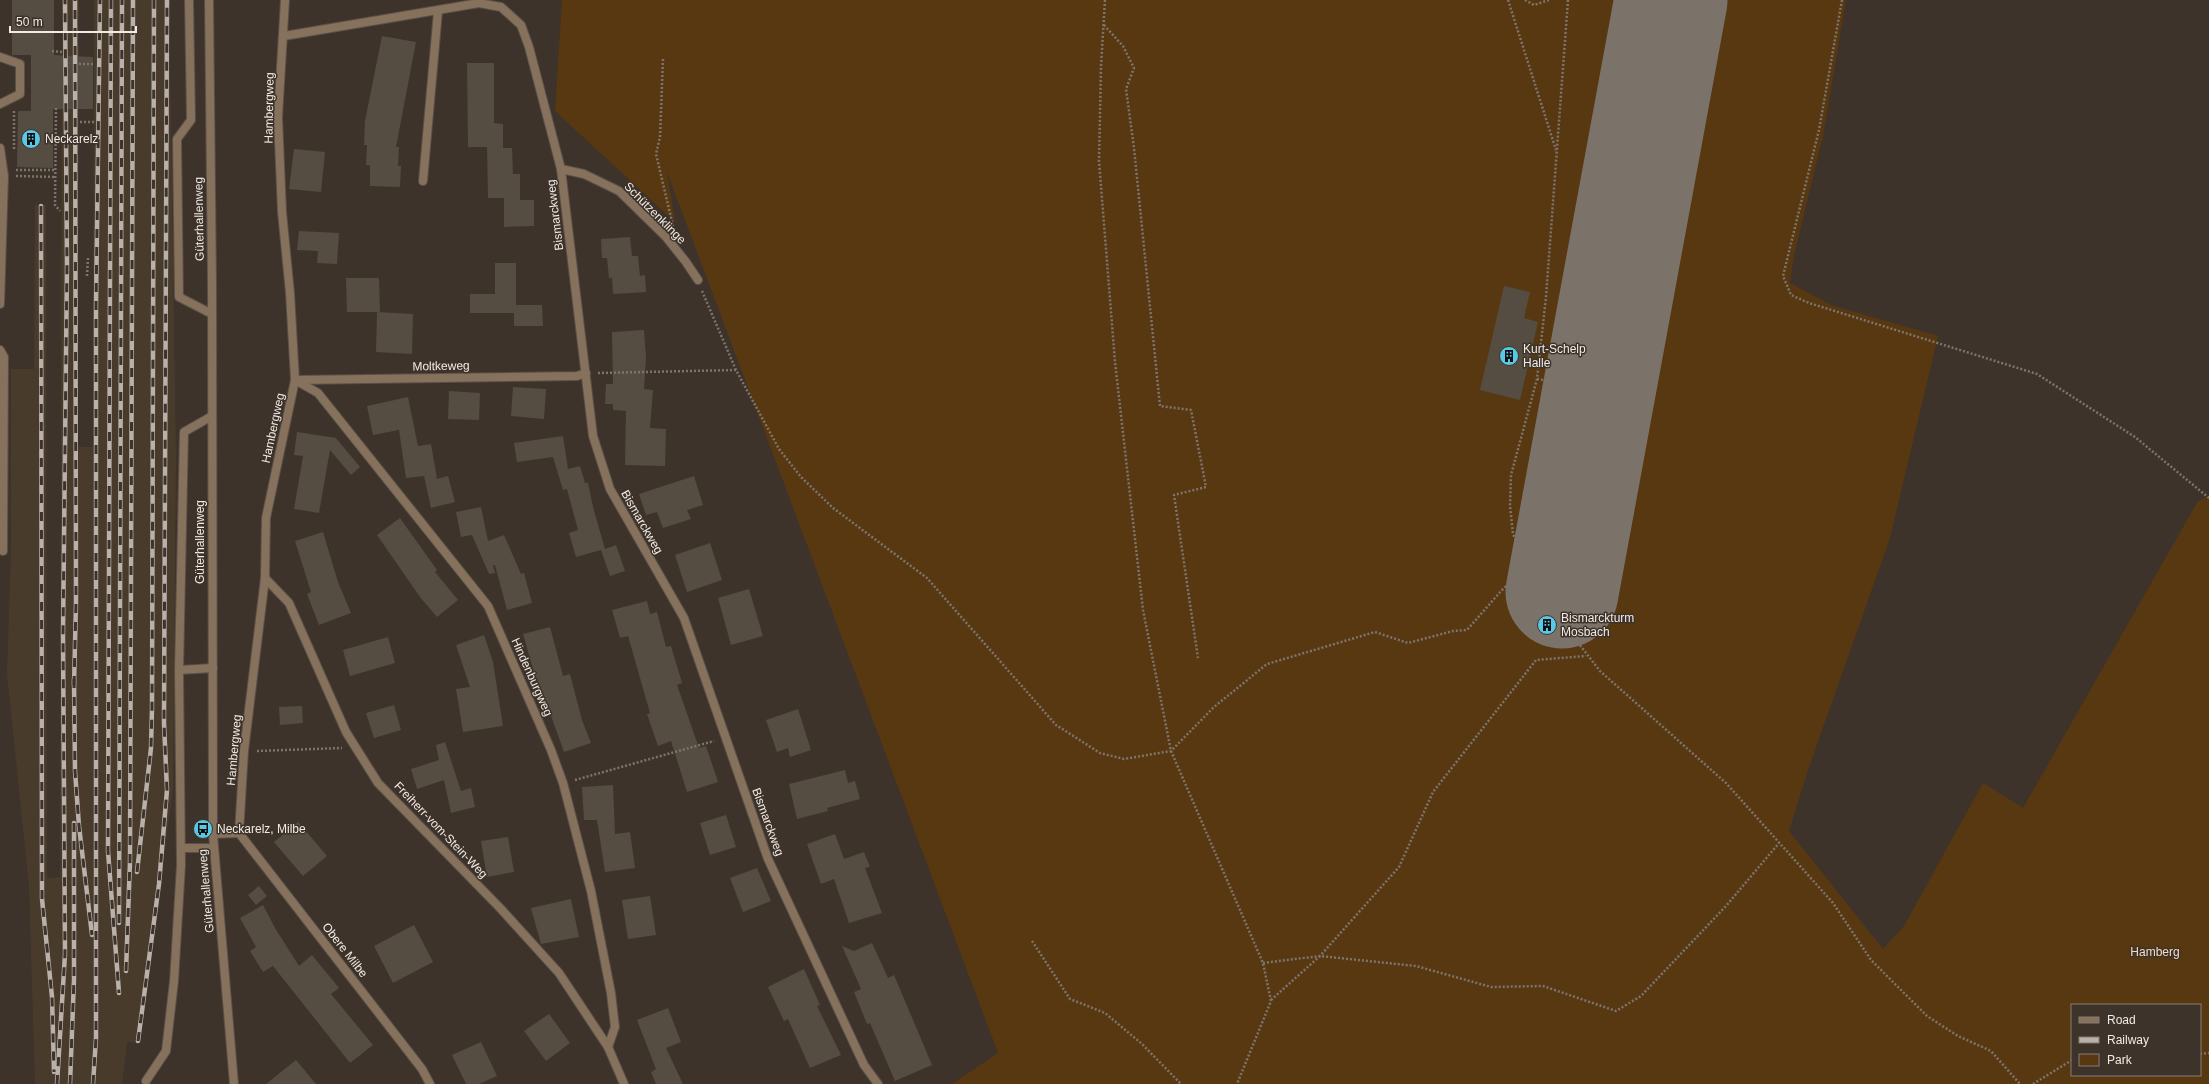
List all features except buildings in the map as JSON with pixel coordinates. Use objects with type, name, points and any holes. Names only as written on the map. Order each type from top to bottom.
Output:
[{"type":"street","points":[[190,0],[191,120],[177,139],[179,297],[212,314]]},
{"type":"street","name":"Güterhallenweg","points":[[209,0],[212,314],[213,834],[234,1084]]},
{"type":"street","name":"Hambergweg","points":[[239,833],[244,751],[265,578],[266,518],[295,380],[290,293],[282,212],[278,117],[285,0]]},
{"type":"street","name":"Bismarckweg","points":[[284,36],[479,3],[501,7],[521,25],[529,47],[562,169],[594,436],[610,489],[684,618],[768,859],[864,1065],[878,1084]]},
{"type":"street","points":[[423,181],[438,10]]},
{"type":"street","points":[[0,57],[20,64],[20,94],[0,104]]},
{"type":"street","points":[[0,148],[4,176],[0,304]]},
{"type":"street","name":"Schützenklinge","points":[[562,169],[584,174],[619,191],[666,237],[698,280]]},
{"type":"street","points":[[0,350],[4,357],[3,551]]},
{"type":"street","name":"Moltkeweg","points":[[295,380],[577,376],[586,373]]},
{"type":"street","name":"Hindenburgweg","points":[[295,380],[318,393],[488,606],[551,750],[563,784],[591,891],[611,993],[615,1027],[608,1047]]},
{"type":"street","points":[[146,1081],[166,1051],[174,980],[181,848],[179,670],[184,432],[212,416]]},
{"type":"street","name":"Freiherr-vom-Stein-Weg","points":[[265,578],[289,603],[346,732],[378,783],[501,909],[559,973],[608,1047],[624,1084]]},
{"type":"street","points":[[179,670],[213,668]]},
{"type":"street","points":[[213,834],[239,833]]},
{"type":"street","name":"Obere Milbe","points":[[239,833],[422,1069],[430,1084]]},
{"type":"street","points":[[181,848],[214,848]]},
{"type":"path","points":[[1105,0],[1099,161],[1115,362],[1143,610],[1171,751],[1263,963],[1271,1001]]},
{"type":"path","points":[[1508,0],[1556,150]]},
{"type":"path","points":[[1525,0],[1534,5],[1549,0]]},
{"type":"path","points":[[1568,0],[1560,124],[1556,150],[1538,379],[1511,475],[1510,506],[1513,534],[1527,566],[1544,583],[1562,592],[1562,610],[1569,630],[1587,656],[1600,671],[1726,783],[1833,903],[1871,960],[1927,1016],[1958,1036],[1991,1051],[2020,1084]]},
{"type":"path","points":[[1842,0],[1819,130],[1783,276],[1791,295],[1809,303],[2037,374],[2135,437],[2209,498]]},
{"type":"path","points":[[1103,25],[1123,46],[1134,68],[1126,89],[1134,148],[1160,406],[1191,410],[1206,486],[1174,495],[1198,658]]},
{"type":"path","points":[[52,51],[62,52]]},
{"type":"path","points":[[663,59],[660,129],[656,154],[676,233]]},
{"type":"path","points":[[80,64],[94,64]]},
{"type":"path","points":[[56,108],[55,205],[60,210]]},
{"type":"path","points":[[14,109],[14,155]]},
{"type":"path","points":[[80,122],[87,120],[94,122]]},
{"type":"path","points":[[14,162],[16,176],[55,177]]},
{"type":"path","points":[[17,170],[55,170]]},
{"type":"path","points":[[87,276],[88,258]]},
{"type":"path","points":[[698,280],[736,370],[779,449],[801,478],[833,508],[927,578],[1056,725],[1100,753],[1124,759],[1171,751],[1214,707],[1267,664],[1375,632],[1408,643],[1453,631],[1467,630],[1501,591],[1527,566]]},
{"type":"path","points":[[586,373],[736,370]]},
{"type":"path","points":[[1538,379],[1600,389]]},
{"type":"path","points":[[1237,1084],[1271,1001],[1320,956],[1399,868],[1434,792],[1536,660],[1587,656]]},
{"type":"path","points":[[563,784],[726,738]]},
{"type":"path","points":[[244,751],[356,748]]},
{"type":"path","points":[[1263,963],[1320,956],[1416,966],[1491,987],[1543,986],[1616,1011],[1641,996],[1726,906],[1779,843]]},
{"type":"path","points":[[1032,941],[1070,999],[1105,1013],[1142,1044],[1180,1084]]},
{"type":"path","points":[[2033,1084],[2071,1061]]},
{"type":"shaded area","points":[[62,0],[79,0],[78,447],[93,447],[94,0],[169,0],[176,456],[173,788],[140,1043],[127,1042],[122,1084],[35,1084],[29,886],[7,674],[11,552],[11,369],[34,369],[35,205],[46,205],[47,878],[60,877]]},
{"type":"green space","name":"Hamberg","points":[[562,0],[1846,0],[1823,136],[1794,255],[1790,283],[1831,305],[1938,336],[1890,538],[1808,770],[1789,831],[1883,949],[1904,926],[1983,783],[2023,808],[2198,501],[2209,496],[2209,1084],[952,1084],[998,1053],[667,172],[675,222],[555,111]]},
{"type":"runway","points":[[1562,592],[1671,0]]},
{"type":"railway","points":[[57,1084],[65,954],[63,634],[67,265],[65,0]]},
{"type":"railway","points":[[74,685],[76,603],[75,0]]},
{"type":"railway","points":[[93,1084],[96,1038],[96,306],[100,0]]},
{"type":"railway","points":[[111,0],[108,851],[119,993]]},
{"type":"railway","points":[[119,923],[122,0]]},
{"type":"railway","points":[[126,971],[130,861],[133,0]]},
{"type":"railway","points":[[137,872],[151,748],[152,708],[154,0]]},
{"type":"railway","points":[[138,1041],[159,884],[167,790],[164,723],[167,0]]},
{"type":"railway","points":[[41,206],[42,899],[52,997],[54,1072]]},
{"type":"railway","points":[[74,679],[75,771],[79,826],[92,935]]},
{"type":"railway","points":[[70,1084],[74,979],[74,823]]},
{"type":"place","name":"Neckarelz","points":[[31,139]]},
{"type":"place","name":"Kurt-Schelp Halle","points":[[1509,356]]},
{"type":"place","name":"Bismarckturm Mosbach","points":[[1547,625]]},
{"type":"place","name":"Neckarelz, Milbe","points":[[203,829]]}]
